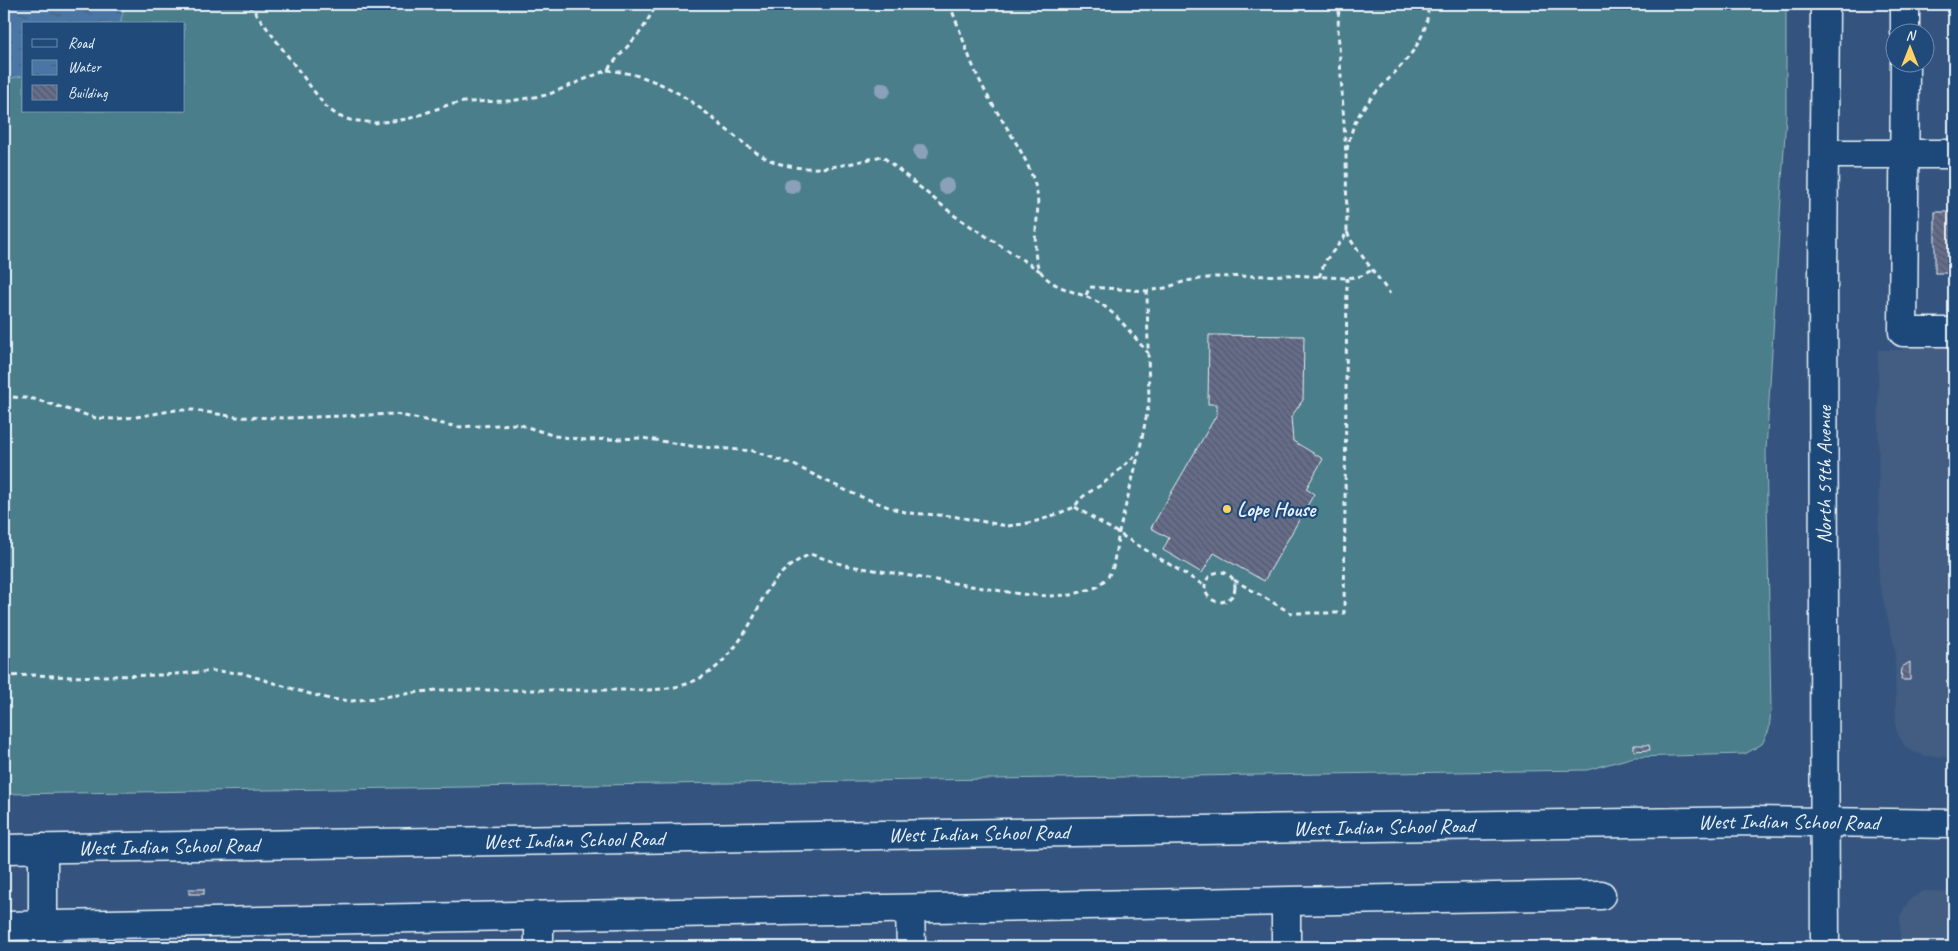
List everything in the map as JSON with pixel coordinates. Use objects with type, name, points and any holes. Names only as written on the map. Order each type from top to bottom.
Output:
[{"type":"main road","name":"North 59th Avenue","points":[[1824,947],[1825,522],[1823,280],[1826,4]]},
{"type":"main road","points":[[1905,4],[1905,22]]},
{"type":"main road","points":[[1905,72],[1903,332],[1954,332]]},
{"type":"main road","points":[[1825,154],[1954,154]]},
{"type":"main road","name":"West Indian School Road","points":[[4,849],[1824,821],[1954,824]]},
{"type":"main road","points":[[43,848],[43,936]]},
{"type":"main road","points":[[4,926],[43,936],[539,916],[1601,895]]},
{"type":"main road","points":[[1286,902],[1286,947]]},
{"type":"main road","points":[[910,910],[911,947]]},
{"type":"main road","points":[[539,916],[540,947]]},
{"type":"path","points":[[249,4],[324,106],[338,116],[350,120],[375,123],[408,119],[464,102],[530,98],[547,95],[607,70],[642,30],[657,4]]},
{"type":"path","points":[[949,4],[975,72],[1024,159],[1037,193],[1038,227],[1035,247],[1040,271]]},
{"type":"path","points":[[1319,277],[1326,260],[1343,240],[1347,232],[1346,155],[1338,29],[1339,4]]},
{"type":"path","points":[[1346,155],[1350,134],[1362,109],[1416,49],[1427,24],[1428,4]]},
{"type":"path","points":[[607,70],[636,75],[672,88],[703,109],[750,148],[780,164],[813,168],[846,165],[882,156],[955,216],[986,238],[1040,271],[1056,284],[1086,295],[1103,306],[1114,315],[1148,354]]},
{"type":"path","points":[[1347,232],[1390,294]]},
{"type":"path","points":[[1086,295],[1090,287],[1147,291],[1165,288],[1186,281],[1215,277],[1289,275],[1347,278],[1361,276],[1372,270]]},
{"type":"path","points":[[1234,580],[1236,585],[1234,595],[1226,602],[1216,602],[1208,596],[1205,586],[1209,576],[1218,572],[1227,574],[1290,613],[1344,613],[1347,278]]},
{"type":"path","points":[[4,676],[36,674],[70,677],[215,671],[242,673],[330,699],[352,701],[436,690],[608,691],[673,688],[698,679],[724,661],[746,632],[765,594],[777,578],[810,554],[844,565],[1020,594],[1071,595],[1097,587],[1108,578],[1113,567],[1119,532],[1139,453],[1149,403],[1147,291]]},
{"type":"path","points":[[4,396],[34,399],[96,418],[136,417],[176,410],[194,410],[236,417],[288,418],[395,414],[458,427],[518,424],[555,436],[586,440],[642,438],[691,446],[753,451],[794,465],[849,492],[891,508],[909,513],[952,516],[1007,526],[1041,520],[1075,506],[1078,500],[1104,483],[1139,453]]},
{"type":"path","points":[[1075,506],[1205,586]]},
{"type":"shaded area","points":[[1913,344],[1954,345],[1954,757],[1924,756],[1906,748],[1896,730],[1895,649],[1879,582],[1878,350],[1901,350]]},
{"type":"shaded area","points":[[1923,891],[1954,892],[1954,947],[1900,947],[1900,916],[1909,900]]},
{"type":"green space","points":[[4,4],[1786,4],[1786,115],[1766,451],[1771,710],[1769,730],[1762,744],[1745,754],[1634,757],[1587,770],[4,794]]},
{"type":"water","points":[[4,4],[125,4],[120,22],[22,22],[22,76],[4,79]]},
{"type":"building","points":[[1935,212],[1954,212],[1954,273],[1935,273]]},
{"type":"building","points":[[1209,335],[1304,336],[1303,400],[1291,417],[1293,441],[1323,459],[1306,489],[1314,494],[1264,581],[1214,553],[1202,573],[1163,550],[1169,538],[1151,528],[1217,414],[1217,404],[1208,404]]},
{"type":"building","points":[[1910,662],[1910,680],[1901,680],[1902,667]]},
{"type":"building","points":[[1954,674],[1954,691],[1946,682]]},
{"type":"building","points":[[1634,745],[1649,745],[1650,750],[1634,751]]},
{"type":"building","points":[[189,889],[204,889],[204,894],[189,894]]},
{"type":"building","points":[[1670,946],[1670,947],[1617,947]]},
{"type":"place","name":"Lope House","points":[[1227,509]]}]
